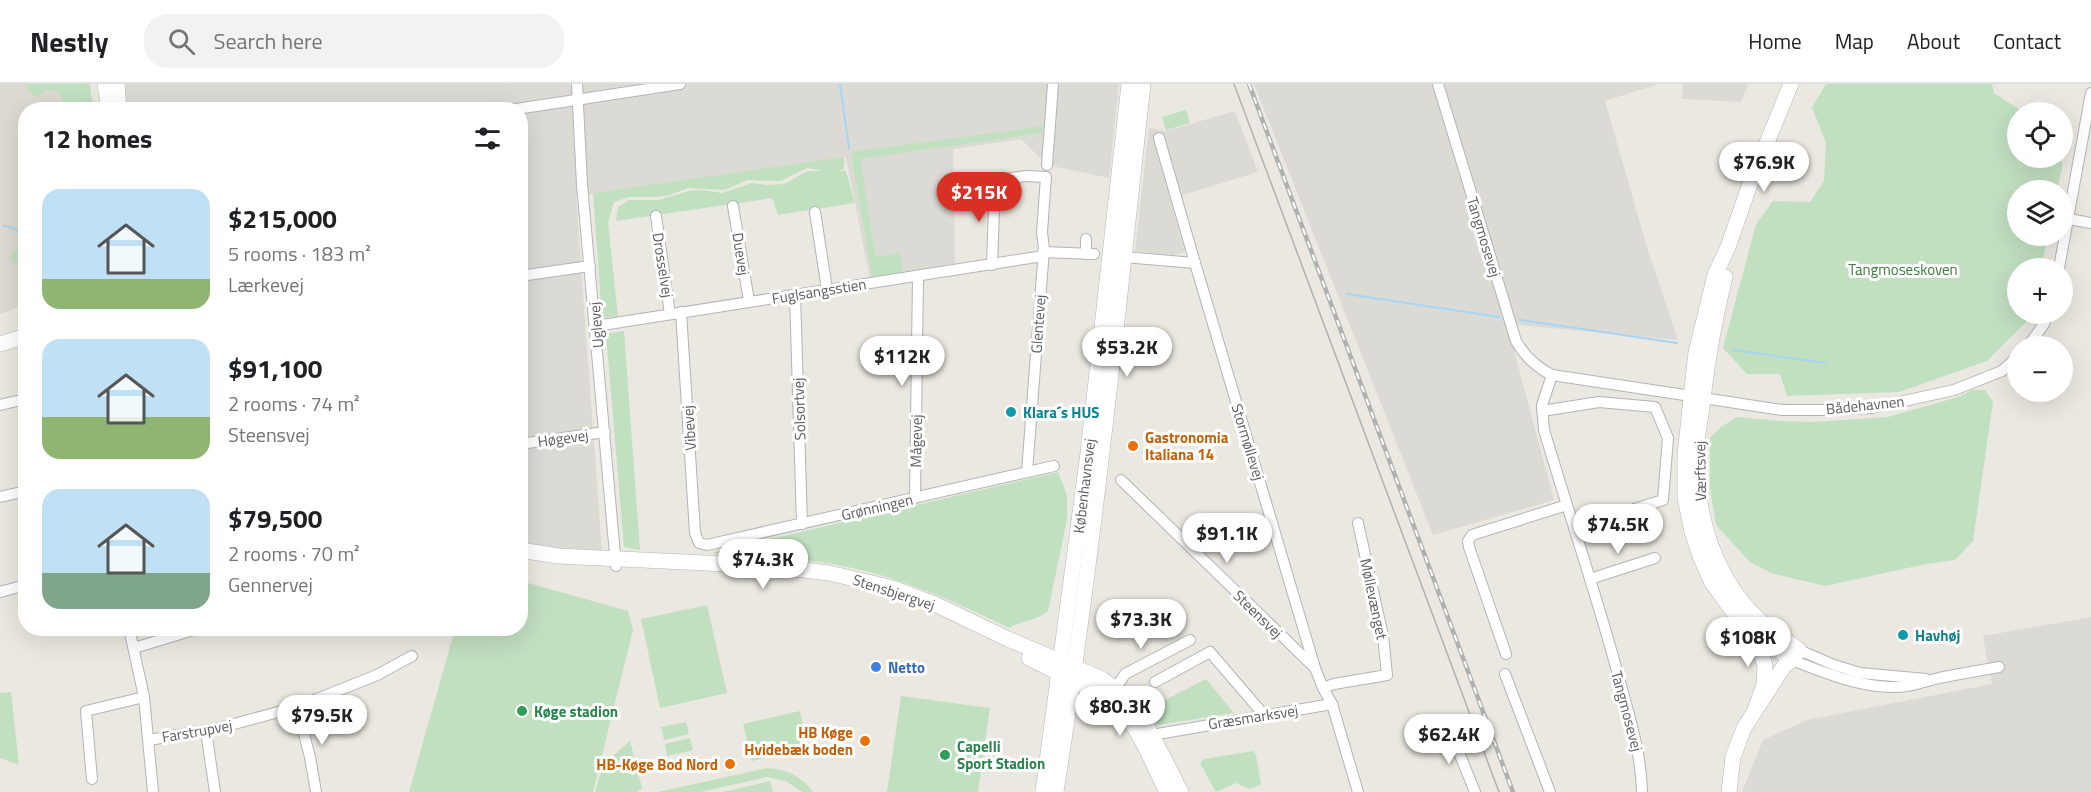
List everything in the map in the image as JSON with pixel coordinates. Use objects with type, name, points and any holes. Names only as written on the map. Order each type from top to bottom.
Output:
[{"type":"street","points":[[105,84],[108,102]]},
{"type":"street","points":[[117,84],[118,102]]},
{"type":"street","name":"Uglevej","points":[[577,84],[590,266],[616,563]]},
{"type":"street","points":[[528,107],[680,84]]},
{"type":"street","points":[[1047,165],[1053,84]]},
{"type":"street","name":"Københavnsvej","points":[[1043,792],[1088,453],[1129,84]]},
{"type":"street","name":"Københavnsvej","points":[[1056,792],[1075,674],[1143,84]]},
{"type":"street","name":"Tangmosevej","points":[[1438,84],[1516,340],[1522,352],[1538,368],[1552,375],[1697,397]]},
{"type":"street","name":"Værftsvej","points":[[1791,84],[1715,275],[1706,307],[1696,351],[1696,456],[1699,500],[1705,530],[1718,564],[1738,596],[1796,655]]},
{"type":"street","points":[[2073,203],[2086,149],[2091,93]]},
{"type":"street","name":"Stormøllevej","points":[[1159,138],[1315,668],[1332,704],[1358,792]]},
{"type":"street","name":"Glentevej","points":[[995,181],[1026,176],[1046,177],[1042,232],[1043,254],[1027,472]]},
{"type":"street","points":[[956,186],[995,181],[992,265]]},
{"type":"street","name":"Duevej","points":[[734,206],[749,301]]},
{"type":"street","points":[[815,212],[827,289]]},
{"type":"street","name":"Drosselvej","points":[[656,216],[676,313]]},
{"type":"street","points":[[2073,220],[2091,222]]},
{"type":"street","name":"Fuglsangsstien","points":[[596,326],[992,265],[1043,254],[1090,254],[1086,239]]},
{"type":"street","points":[[1124,257],[1195,263]]},
{"type":"street","points":[[528,275],[590,266]]},
{"type":"street","name":"Mågevej","points":[[915,498],[918,276]]},
{"type":"street","name":"Solsortvej","points":[[795,294],[802,524]]},
{"type":"street","name":"Vibevej","points":[[676,313],[695,533],[699,543]]},
{"type":"street","points":[[0,344],[18,338]]},
{"type":"street","name":"Bådehavnen","points":[[1697,397],[1782,410],[1831,411],[1872,408],[1954,390],[2002,371],[2007,366]]},
{"type":"street","name":"Tangmosevej","points":[[1552,375],[1545,393],[1542,411],[1544,430],[1590,579],[1637,747],[1641,767],[1641,792]]},
{"type":"street","name":"Værftsvej","points":[[1697,397],[1685,455],[1685,498],[1692,532],[1711,581],[1728,606],[1746,626],[1759,647],[1765,664],[1764,684],[1755,710]]},
{"type":"street","points":[[0,405],[18,401]]},
{"type":"street","points":[[1542,411],[1599,402],[1654,407],[1668,438],[1663,500],[1574,528]]},
{"type":"street","name":"Høgevej","points":[[528,443],[605,432]]},
{"type":"street","name":"Grønningen","points":[[699,543],[707,545],[1054,466]]},
{"type":"street","name":"Steensvej","points":[[1121,480],[1315,668]]},
{"type":"street","points":[[0,497],[18,493]]},
{"type":"street","points":[[1506,654],[1468,541],[1472,535],[1567,505]]},
{"type":"street","name":"Møllevænget","points":[[1323,688],[1388,675],[1383,636],[1358,523]]},
{"type":"street","name":"Stensbjergvej","points":[[528,551],[616,563],[827,580],[891,595],[1075,674]]},
{"type":"street","name":"Stensbjergvej","points":[[528,558],[558,563],[616,563]]},
{"type":"street","points":[[1590,579],[1655,558]]},
{"type":"street","points":[[0,592],[18,587]]},
{"type":"street","name":"Værftsvej","points":[[1746,626],[1796,655]]},
{"type":"street","points":[[131,636],[144,697],[153,792]]},
{"type":"street","points":[[134,648],[174,636]]},
{"type":"street","name":"Steensvej","points":[[1293,647],[1306,638]]},
{"type":"street","points":[[1116,688],[1125,674],[1190,640]]},
{"type":"street","points":[[1155,682],[1210,652],[1264,715]]},
{"type":"street","points":[[1796,655],[1830,675],[1859,683],[1890,687],[1915,686],[1935,679],[1999,667]]},
{"type":"street","name":"Værftsvej","points":[[1730,788],[1733,757],[1744,728],[1784,666],[1796,655]]},
{"type":"street","name":"Værftsvej","points":[[1730,788],[1750,738],[1791,670],[1796,655]]},
{"type":"street","name":"Farstrupvej","points":[[149,740],[206,731],[297,707],[377,675],[412,656]]},
{"type":"street","points":[[1075,674],[1102,679],[1131,702],[1167,792]]},
{"type":"street","points":[[1075,674],[1119,706],[1145,736],[1181,792]]},
{"type":"street","points":[[1505,674],[1550,792]]},
{"type":"street","points":[[92,779],[86,711],[144,697]]},
{"type":"street","name":"Græsmarksvej","points":[[1145,736],[1332,704]]},
{"type":"street","points":[[297,707],[316,792]]},
{"type":"street","points":[[1449,728],[1474,792]]},
{"type":"street","points":[[206,731],[215,792]]},
{"type":"shaded area","points":[[0,84],[23,84],[35,97],[46,90],[56,90],[63,102],[18,102],[18,308],[0,314]]},
{"type":"shaded area","points":[[125,84],[1119,84],[1109,178],[1047,165],[1021,139],[953,149],[955,267],[870,279],[846,157],[576,196],[602,553],[528,545],[528,102],[126,102]]},
{"type":"shaded area","points":[[1254,84],[1658,84],[1605,101],[1648,251],[1678,340],[1507,324],[1554,500],[1433,535]]},
{"type":"shaded area","points":[[1683,84],[1748,84],[1741,102],[1682,99]]},
{"type":"shaded area","points":[[1235,111],[1258,172],[1170,199],[1185,252],[1173,255],[1135,251],[1149,128],[1166,131]]},
{"type":"shaded area","points":[[2091,617],[2091,792],[1742,792],[1763,740],[1807,720],[1992,684],[1983,636]]},
{"type":"green space","points":[[23,84],[90,84],[92,102],[63,102],[56,90],[46,90],[35,97]]},
{"type":"green space","name":"Tangmoseskoven","points":[[1826,84],[1992,84],[1994,93],[2008,102],[2007,168],[2062,168],[2059,180],[2007,180],[2007,246],[2046,246],[2043,258],[2007,258],[2007,324],[2024,324],[2012,336],[2007,336],[2007,341],[1987,361],[1899,392],[1787,396],[1780,374],[1747,374],[1723,348],[1756,224],[1773,201],[1810,202],[1824,181],[1826,143],[1812,107]]},
{"type":"green space","points":[[1186,110],[1190,123],[1166,130],[1162,117]]},
{"type":"green space","points":[[1043,126],[1042,133],[860,159],[876,257],[900,253],[903,273],[872,277],[851,152]]},
{"type":"green space","points":[[844,157],[844,169],[838,171],[846,171],[855,203],[778,215],[772,198],[616,221],[618,207],[629,200],[658,200],[689,191],[702,190],[722,193],[752,183],[784,184],[808,171],[824,171],[807,168],[781,181],[747,180],[725,190],[688,188],[670,195],[629,197],[614,202],[608,223],[618,316],[602,318],[593,193]]},
{"type":"green space","points":[[18,246],[18,265],[9,259]]},
{"type":"green space","points":[[624,331],[640,550],[624,547],[606,334]]},
{"type":"green space","points":[[1972,390],[1985,390],[1993,402],[1973,541],[1955,560],[1825,586],[1771,573],[1750,562],[1716,525],[1710,488],[1710,438],[1721,427],[1737,417],[1813,422],[1888,417],[1958,397]]},
{"type":"green space","points":[[1058,472],[1067,495],[1067,520],[1048,611],[1039,617],[1010,628],[934,594],[865,571],[799,559],[711,553]]},
{"type":"green space","name":"Køge stadion","points":[[528,583],[628,611],[633,630],[593,792],[409,792],[453,636],[528,636]]},
{"type":"green space","points":[[707,605],[727,693],[660,708],[641,619]]},
{"type":"green space","points":[[1206,679],[1234,713],[1158,725],[1146,710]]},
{"type":"green space","points":[[11,692],[19,765],[0,758],[0,693]]},
{"type":"green space","points":[[901,696],[990,708],[978,792],[887,792]]},
{"type":"green space","points":[[800,711],[808,748],[752,761],[743,724]]},
{"type":"green space","points":[[686,722],[689,734],[664,740],[661,727]]},
{"type":"green space","points":[[690,738],[693,750],[667,756],[665,744]]},
{"type":"green space","points":[[630,741],[642,788],[637,792],[595,792],[603,765]]},
{"type":"green space","points":[[1253,751],[1256,755],[1261,784],[1250,789],[1236,783],[1216,792],[1200,763],[1204,759]]},
{"type":"green space","points":[[767,768],[793,774],[813,792],[802,792],[786,781],[767,777],[700,792],[658,792]]},
{"type":"green space","points":[[770,781],[773,792],[723,792]]},
{"type":"waterway","points":[[840,84],[849,148]]},
{"type":"waterway","points":[[3,226],[18,230]]},
{"type":"waterway","points":[[1347,294],[1499,317]]},
{"type":"waterway","points":[[1520,320],[1677,343]]},
{"type":"waterway","points":[[1733,350],[1826,363]]},
{"type":"tram line","points":[[1234,84],[1499,792]]},
{"type":"railway","points":[[1249,84],[1513,792]]},
{"type":"place","name":"Klara´s HUS","points":[[1011,412]]},
{"type":"place","name":"Gastronomia Italiana 14","points":[[1133,446]]},
{"type":"place","name":"Havhøj","points":[[1903,635]]},
{"type":"place","name":"Netto","points":[[876,667]]},
{"type":"place","name":"Køge stadion","points":[[522,711]]},
{"type":"place","name":"HB Køge Hvidebæk boden","points":[[865,741]]},
{"type":"place","name":"Capelli Sport Stadion","points":[[945,755]]},
{"type":"place","name":"HB-Køge Bod Nord","points":[[730,764]]}]
